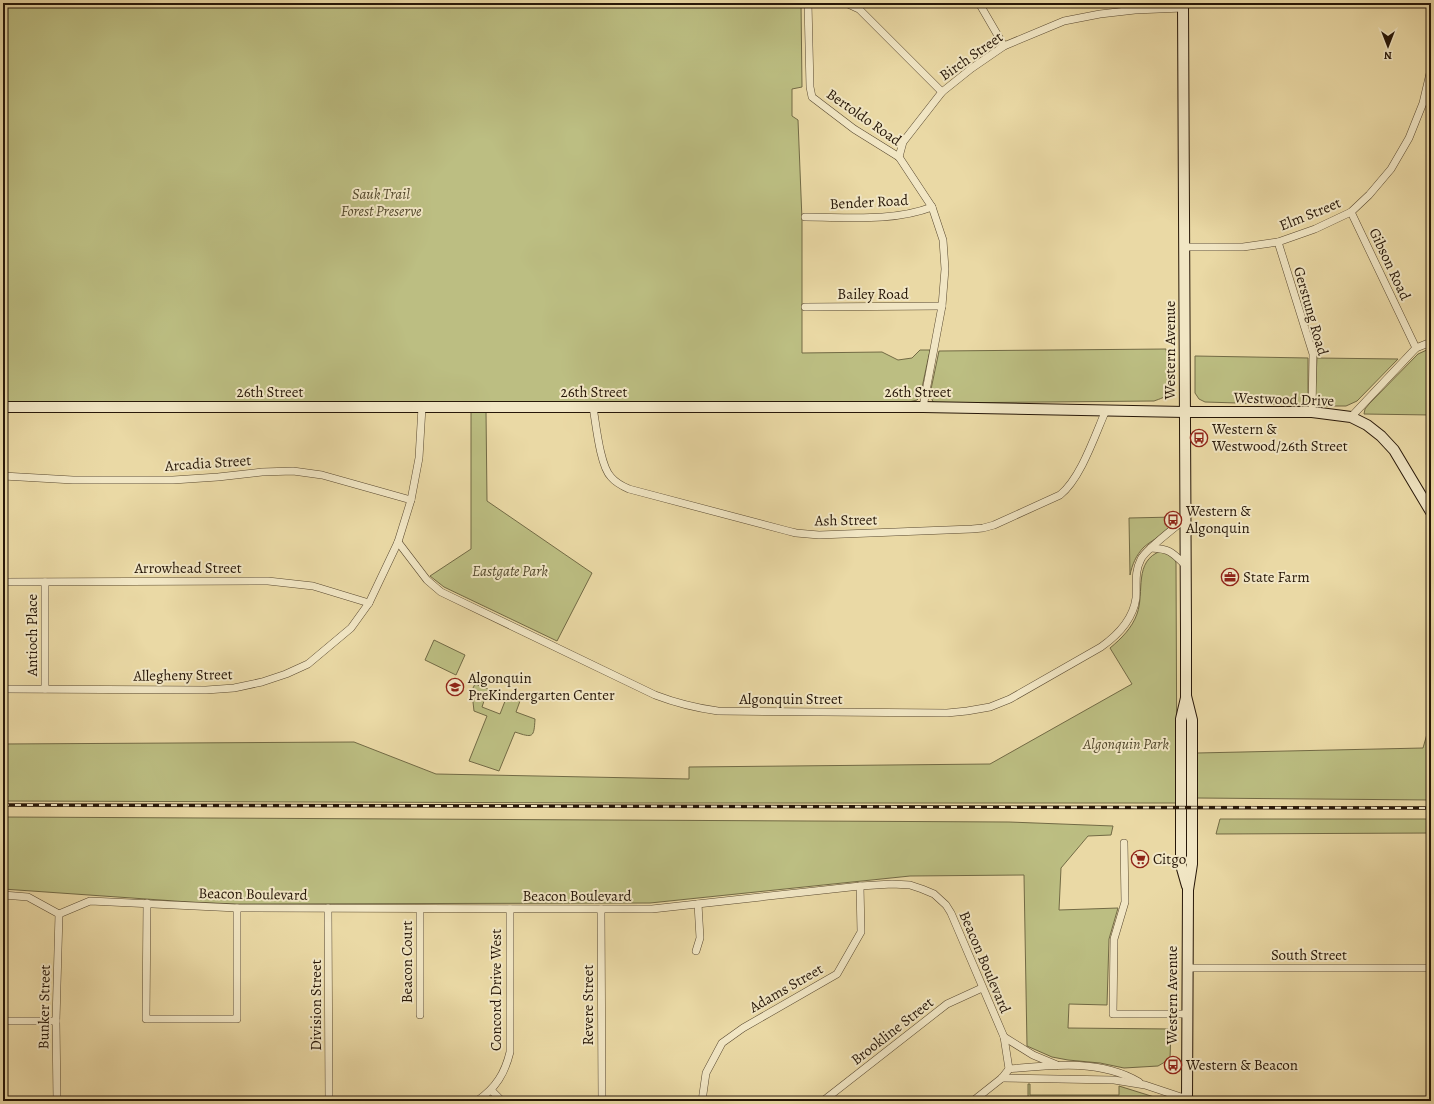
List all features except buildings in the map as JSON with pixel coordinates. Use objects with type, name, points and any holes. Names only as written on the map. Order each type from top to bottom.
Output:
[{"type":"street","name":"Bertoldo Road","points":[[808,3],[810,87],[812,97],[854,129],[899,157]]},
{"type":"street","points":[[846,3],[859,9],[942,92]]},
{"type":"street","points":[[979,3],[1004,46]]},
{"type":"street","name":"Birch Street","points":[[899,157],[903,142],[942,92],[972,68],[1004,46],[1064,21],[1100,14],[1183,6]]},
{"type":"street","name":"Western Avenue","points":[[1183,6],[1186,696],[1181,719],[1181,865],[1188,890],[1187,1014],[1189,1100]]},
{"type":"street","name":"Elm Street","points":[[1184,247],[1243,247],[1278,242],[1315,229],[1351,212],[1369,195],[1391,169],[1409,138],[1423,103],[1431,69]]},
{"type":"street","points":[[899,157],[932,207],[943,240],[945,270],[942,306],[923,407]]},
{"type":"street","name":"Bender Road","points":[[806,217],[895,217],[917,213],[932,207]]},
{"type":"street","name":"Gibson Road","points":[[1351,212],[1416,348]]},
{"type":"street","name":"Gerstung Road","points":[[1278,242],[1313,354],[1312,412]]},
{"type":"street","name":"Bailey Road","points":[[804,307],[942,306]]},
{"type":"street","points":[[1351,416],[1416,348],[1431,342]]},
{"type":"street","name":"26th Street","points":[[3,407],[923,407],[1185,412]]},
{"type":"street","name":"Ash Street","points":[[593,407],[604,467],[618,484],[629,489],[788,531],[819,534],[972,529],[994,525],[1060,495],[1068,489],[1076,478],[1106,410]]},
{"type":"street","name":"Allegheny Street","points":[[3,689],[206,690],[234,688],[262,682],[286,674],[308,664],[351,628],[369,604],[398,542],[411,500],[419,458],[422,408]]},
{"type":"street","name":"Westwood Drive","points":[[1185,412],[1312,412],[1351,416],[1367,425],[1381,436],[1394,450],[1431,512]]},
{"type":"street","name":"Arcadia Street","points":[[3,476],[72,480],[173,480],[262,472],[293,471],[322,475],[411,500]]},
{"type":"street","name":"Algonquin Street","points":[[398,542],[427,580],[441,592],[655,695],[676,703],[718,711],[947,713],[990,707],[1010,699],[1101,647],[1115,637],[1125,626],[1132,612],[1136,598],[1136,571],[1142,557],[1185,520]]},
{"type":"street","points":[[1151,548],[1166,549],[1174,554],[1185,565]]},
{"type":"street","name":"Arrowhead Street","points":[[3,582],[268,581],[313,586],[369,604]]},
{"type":"street","name":"Antioch Place","points":[[45,582],[45,689]]},
{"type":"street","points":[[1124,843],[1125,902],[1114,939],[1113,1014],[1187,1014]]},
{"type":"street","name":"Beacon Boulevard","points":[[59,914],[90,901],[238,908],[652,909],[860,886],[910,885],[934,894],[946,905],[951,913],[1004,1037],[1033,1055],[1058,1065]]},
{"type":"street","name":"Adams Street","points":[[702,1101],[706,1073],[722,1044],[743,1028],[837,974],[861,932],[860,886]]},
{"type":"street","points":[[3,896],[28,897],[59,914]]},
{"type":"street","points":[[147,903],[146,1019],[237,1019],[238,908]]},
{"type":"street","points":[[696,952],[700,938],[698,904]]},
{"type":"street","name":"Division Street","points":[[328,908],[329,1101]]},
{"type":"street","name":"Beacon Court","points":[[420,909],[420,1015]]},
{"type":"street","name":"Concord Drive West","points":[[478,1101],[491,1090],[505,1072],[510,1052],[510,909]]},
{"type":"street","name":"Revere Street","points":[[601,909],[602,1101]]},
{"type":"street","name":"Bunker Street","points":[[57,1101],[56,1021],[59,914]]},
{"type":"street","name":"South Street","points":[[1187,968],[1431,968]]},
{"type":"street","name":"Brookline Street","points":[[823,1101],[947,1004],[982,988]]},
{"type":"street","points":[[3,1021],[56,1021]]},
{"type":"street","points":[[973,1101],[1002,1078],[1009,1068],[1004,1037]]},
{"type":"street","name":"Beacon Boulevard","points":[[1009,1068],[1058,1065],[1090,1066],[1128,1076],[1145,1085],[1189,1100]]},
{"type":"street","name":"Beacon Boulevard","points":[[1002,1078],[1114,1080],[1145,1085]]},
{"type":"street","points":[[491,1090],[502,1101]]},
{"type":"green space","name":"Sauk Trail Forest Preserve","points":[[3,3],[801,3],[802,87],[792,89],[792,116],[798,120],[802,220],[802,353],[882,352],[898,360],[912,358],[920,350],[930,350],[920,397],[917,400],[905,403],[3,402]]},
{"type":"green space","points":[[1431,348],[1431,415],[1364,414],[1365,409],[1369,404],[1418,354]]},
{"type":"green space","points":[[1166,349],[1171,387],[1169,393],[1161,399],[1154,401],[936,403],[933,402],[930,394],[939,351]]},
{"type":"green space","points":[[1195,356],[1308,358],[1308,401],[1303,405],[1205,402],[1199,399],[1195,393]]},
{"type":"green space","points":[[1317,358],[1398,359],[1357,401],[1346,406],[1322,406],[1318,405],[1315,397]]},
{"type":"green space","name":"Eastgate Park","points":[[471,411],[486,411],[487,501],[592,573],[557,641],[444,587],[430,576],[471,549]]},
{"type":"green space","points":[[1175,517],[1167,531],[1141,550],[1135,560],[1130,575],[1129,518]]},
{"type":"green space","name":"Algonquin Park","points":[[1161,551],[1165,551],[1175,559],[1176,563],[1177,803],[3,801],[3,744],[354,742],[436,774],[689,779],[689,767],[990,764],[1132,684],[1110,648],[1126,633],[1135,619],[1139,605],[1143,570],[1152,556]]},
{"type":"green space","points":[[434,640],[465,655],[456,675],[425,660]]},
{"type":"green space","points":[[475,684],[488,689],[482,707],[500,714],[507,696],[520,701],[516,712],[535,719],[534,730],[531,735],[529,736],[515,732],[499,771],[469,761],[487,716],[474,711],[473,702],[476,697],[473,688]]},
{"type":"green space","points":[[1431,720],[1431,800],[1197,798],[1197,753],[1423,748]]},
{"type":"green space","points":[[3,817],[1009,822],[1113,826],[1111,835],[1088,836],[1061,868],[1059,910],[1118,908],[1109,939],[1107,1005],[1069,1004],[1068,1028],[1171,1029],[1170,1059],[1158,1066],[1124,1068],[1100,1063],[1052,1057],[1027,1046],[1024,875],[910,876],[650,903],[236,904],[189,902],[3,889]]},
{"type":"green space","points":[[1220,819],[1431,819],[1431,833],[1216,834]]},
{"type":"green space","points":[[1028,1084],[1030,1084],[1030,1095],[1119,1095],[1119,1086],[1167,1101],[1028,1101]]},
{"type":"railway","points":[[3,805],[1431,808]]},
{"type":"place","name":"Western & Westwood/26th Street","points":[[1199,438]]},
{"type":"place","name":"Western & Algonquin","points":[[1173,520]]},
{"type":"place","name":"State Farm","points":[[1230,577]]},
{"type":"place","name":"Algonquin PreKindergarten Center","points":[[455,687]]},
{"type":"place","name":"Citgo","points":[[1140,859]]},
{"type":"place","name":"Western & Beacon","points":[[1173,1065]]}]
